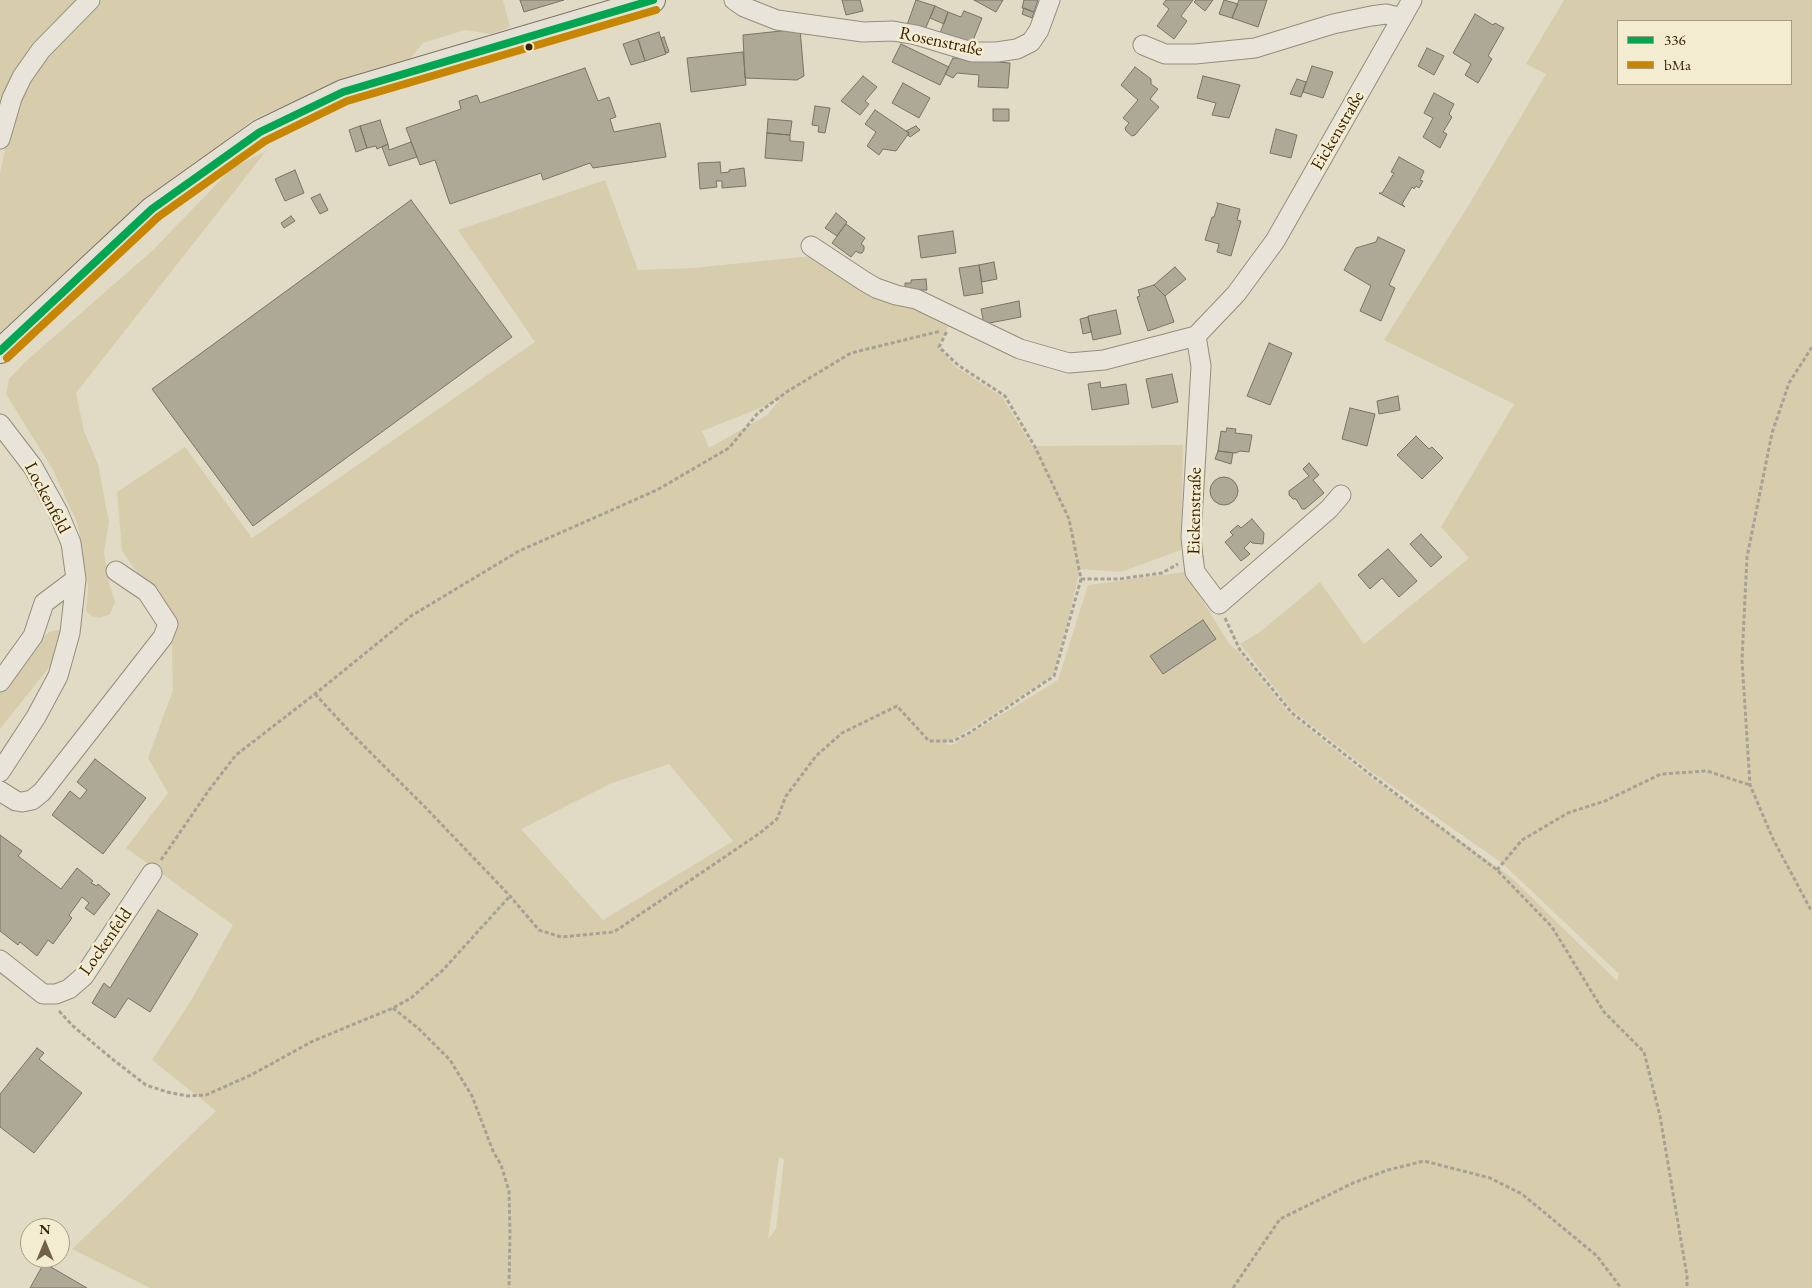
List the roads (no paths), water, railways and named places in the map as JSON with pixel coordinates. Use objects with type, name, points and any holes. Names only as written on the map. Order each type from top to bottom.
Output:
[{"type":"main road","points":[[0,350],[152,209],[260,132],[343,92],[653,0]]},
{"type":"street","points":[[0,139],[12,98],[22,77],[41,50],[90,0]]},
{"type":"street","name":"Rosenstraße","points":[[734,0],[744,7],[777,20],[863,32],[893,31],[916,35],[972,52],[997,52],[1016,49],[1030,42],[1039,30],[1050,0]]},
{"type":"street","name":"Eickenstraße","points":[[1341,495],[1329,509],[1219,604],[1195,572],[1191,537],[1201,366],[1196,336],[1236,294],[1275,241],[1412,0]]},
{"type":"street","points":[[1143,45],[1165,54],[1204,54],[1255,48],[1333,24],[1371,16],[1386,14],[1402,18]]},
{"type":"street","points":[[811,246],[876,288],[916,300],[1020,349],[1069,364],[1104,360],[1196,336]]},
{"type":"street","name":"Lockenfeld","points":[[0,424],[33,467],[58,512],[70,542],[76,580],[70,633],[58,676],[36,717],[0,772]]},
{"type":"street","points":[[0,790],[16,801],[22,802],[32,800],[42,792],[163,637],[168,624],[147,592],[116,571]]},
{"type":"street","points":[[0,682],[33,636],[44,603],[76,580]]},
{"type":"street","name":"Lockenfeld","points":[[0,960],[43,994],[56,994],[70,989],[84,976],[152,873]]}]
